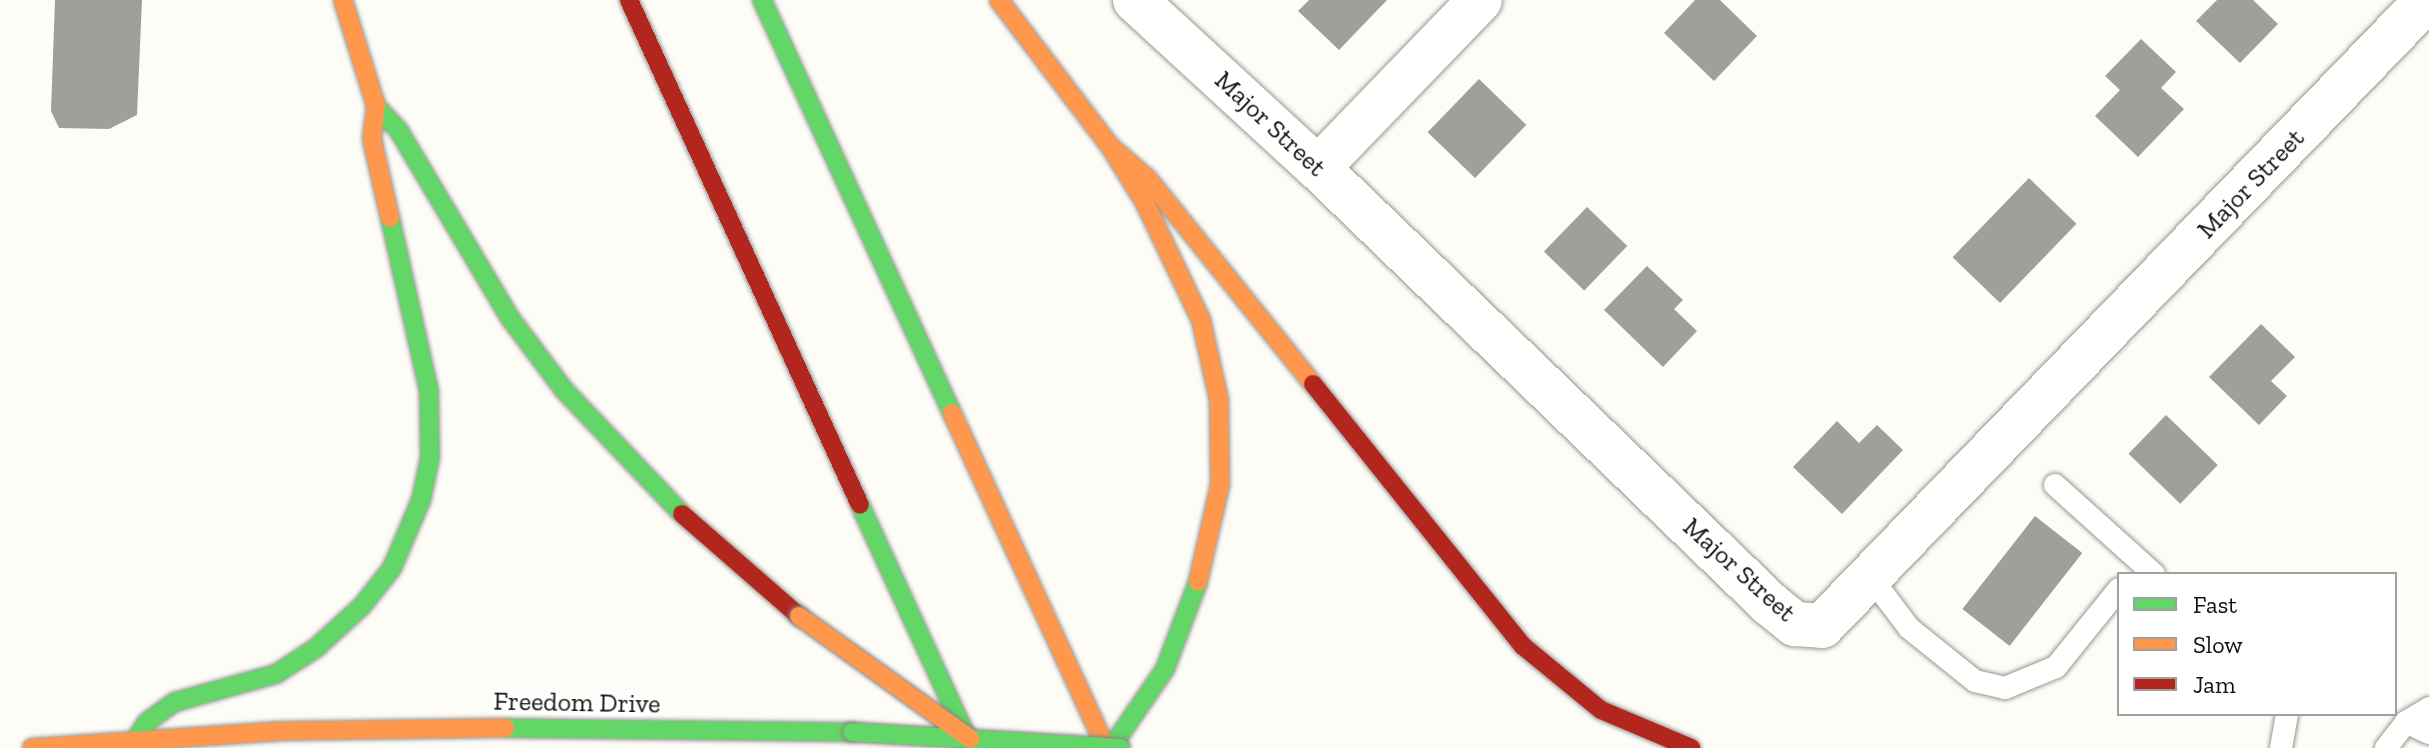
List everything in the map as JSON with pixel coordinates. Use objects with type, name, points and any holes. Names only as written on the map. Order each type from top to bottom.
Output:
[{"type":"main road","points":[[136,739],[147,722],[175,702],[276,674],[316,648],[379,586],[412,526],[430,458],[431,412],[372,139],[376,106],[343,0]]},
{"type":"main road","points":[[629,0],[977,745]]},
{"type":"main road","points":[[762,0],[1110,748],[1143,706],[1174,648],[1215,520],[1222,464],[1219,400],[1209,348],[1187,286],[1110,146],[999,0]]},
{"type":"main road","points":[[376,106],[399,131],[510,318],[564,390],[671,505],[799,616],[977,745]]},
{"type":"main road","points":[[1110,146],[1148,179],[1523,646],[1578,695],[1611,716],[1691,748]]},
{"type":"main road","name":"Freedom Drive","points":[[32,748],[136,739],[501,728],[852,732],[977,745],[1121,748]]},
{"type":"main road","points":[[852,732],[948,748]]},
{"type":"street","name":"Major Street","points":[[1135,0],[1318,168],[1795,624],[1822,626],[1872,579],[2427,0]]},
{"type":"street","points":[[1318,168],[1480,0]]},
{"type":"lane","points":[[2055,485],[2141,571]]},
{"type":"lane","points":[[1872,579],[1909,628],[1975,681],[2005,688],[2056,667],[2117,591]]},
{"type":"lane","points":[[2386,748],[2406,722],[2429,708]]},
{"type":"lane","points":[[2281,748],[2287,716]]},
{"type":"lane","points":[[2406,722],[2429,733]]},
{"type":"building","points":[[55,0],[142,0],[137,115],[109,129],[59,128],[51,111]]},
{"type":"building","points":[[1309,0],[1387,0],[1339,50],[1298,11]]},
{"type":"building","points":[[1695,0],[1720,0],[1757,36],[1714,81],[1664,33]]},
{"type":"building","points":[[2217,0],[2253,0],[2278,24],[2240,63],[2196,21]]},
{"type":"building","points":[[2141,39],[2176,72],[2161,88],[2184,109],[2138,157],[2095,116],[2120,90],[2105,76]]},
{"type":"building","points":[[1479,79],[1526,125],[1475,178],[1428,132]]},
{"type":"building","points":[[2029,178],[2076,224],[2000,303],[1953,257]]},
{"type":"building","points":[[1587,207],[1627,246],[1584,290],[1544,252]]},
{"type":"building","points":[[1647,266],[1683,300],[1674,309],[1697,331],[1663,367],[1604,310]]},
{"type":"building","points":[[2261,324],[2295,357],[2271,381],[2287,396],[2259,425],[2209,377]]},
{"type":"building","points":[[2166,415],[2218,465],[2180,504],[2128,454]]},
{"type":"building","points":[[1837,421],[1859,443],[1877,425],[1903,450],[1842,514],[1793,467]]},
{"type":"building","points":[[2035,516],[2082,553],[2010,646],[1962,609]]},
{"type":"traffic: fast","points":[[762,0],[952,413]]},
{"type":"traffic: fast","points":[[376,106],[399,131],[510,318],[564,390],[682,514]]},
{"type":"traffic: fast","points":[[136,739],[147,722],[175,702],[276,674],[316,648],[362,606],[392,568],[421,500],[430,458],[429,391],[390,218]]},
{"type":"traffic: fast","points":[[860,505],[972,748]]},
{"type":"traffic: fast","points":[[1111,748],[1165,669],[1198,582]]},
{"type":"traffic: fast","points":[[505,728],[852,732]]},
{"type":"traffic: fast","points":[[852,732],[1121,748]]},
{"type":"traffic: slow","points":[[343,0],[376,106],[372,139],[390,218]]},
{"type":"traffic: slow","points":[[999,0],[1110,146],[1145,203],[1201,320],[1219,400],[1220,485],[1198,582]]},
{"type":"traffic: slow","points":[[1110,146],[1148,179],[1313,384]]},
{"type":"traffic: slow","points":[[952,413],[1106,748]]},
{"type":"traffic: slow","points":[[799,616],[971,739]]},
{"type":"traffic: slow","points":[[32,748],[281,731],[505,728]]},
{"type":"traffic: jam","points":[[629,0],[860,505]]},
{"type":"traffic: jam","points":[[1313,384],[1523,646],[1601,710],[1691,748]]},
{"type":"traffic: jam","points":[[682,514],[799,616]]}]
